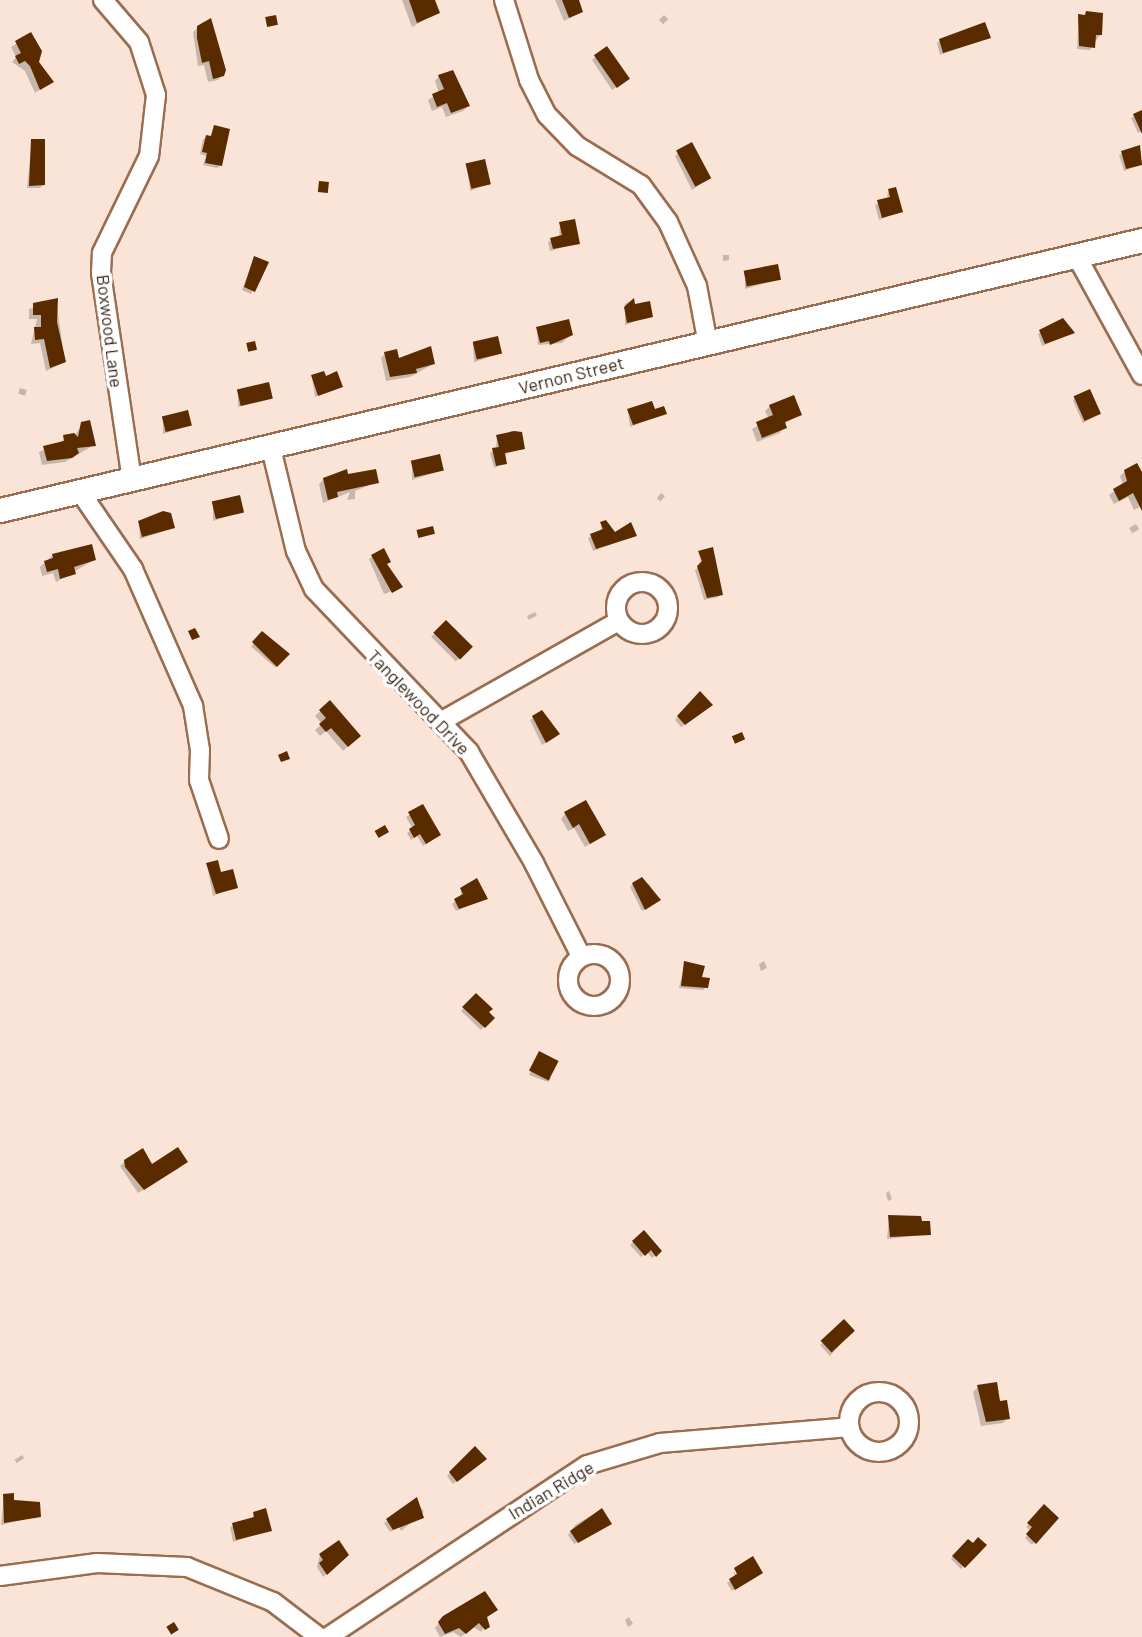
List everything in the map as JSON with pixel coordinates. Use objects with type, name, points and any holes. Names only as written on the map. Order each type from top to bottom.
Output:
[{"type":"main road","name":"Vernon Street","points":[[0,510],[82,493],[1142,240]]},
{"type":"street","name":"Boxwood Lane","points":[[103,0],[139,42],[156,95],[149,156],[102,253],[101,273],[132,480]]},
{"type":"street","points":[[503,0],[529,80],[547,115],[582,150],[641,185],[660,209],[697,286],[708,344]]},
{"type":"street","points":[[1076,255],[1142,375]]},
{"type":"street","name":"Tanglewood Drive","points":[[271,448],[296,551],[314,589],[442,721],[480,769],[581,956]]},
{"type":"street","points":[[82,493],[133,569],[184,682],[200,750],[199,780],[219,839]]},
{"type":"street","points":[[442,721],[619,621]]},
{"type":"street","name":"Indian Ridge","points":[[328,1637],[587,1465],[660,1444],[849,1427]]},
{"type":"street","points":[[0,1576],[97,1563],[187,1567],[273,1602],[319,1637]]},
{"type":"building","points":[[409,0],[435,0],[440,13],[417,23]]},
{"type":"building","points":[[562,0],[579,0],[583,12],[569,18]]},
{"type":"building","points":[[1086,11],[1103,13],[1102,35],[1096,35],[1095,48],[1079,46],[1078,14],[1085,15]]},
{"type":"building","points":[[276,15],[278,25],[267,27],[265,17]]},
{"type":"building","points":[[211,18],[226,70],[224,76],[213,79],[209,61],[202,63],[197,38],[197,26]]},
{"type":"building","points":[[985,22],[991,38],[943,53],[939,39]]},
{"type":"building","points":[[31,32],[42,51],[39,62],[54,82],[40,90],[30,66],[25,61],[19,64],[15,56],[21,53],[15,41]]},
{"type":"building","points":[[607,46],[630,79],[617,88],[594,55]]},
{"type":"building","points":[[453,70],[470,106],[451,113],[447,103],[437,107],[432,94],[444,89],[438,75]]},
{"type":"building","points":[[1142,110],[1142,134],[1133,114]]},
{"type":"building","points":[[214,125],[230,129],[222,166],[205,163],[207,153],[202,152],[206,135],[211,136]]},
{"type":"building","points":[[31,139],[45,139],[45,185],[29,186]]},
{"type":"building","points":[[692,142],[711,178],[695,187],[676,150]]},
{"type":"building","points":[[1140,145],[1142,165],[1126,169],[1121,151]]},
{"type":"building","points":[[485,159],[491,184],[471,189],[466,163]]},
{"type":"building","points":[[319,181],[329,182],[328,193],[318,192]]},
{"type":"building","points":[[896,187],[903,212],[882,218],[877,200],[890,197],[888,189]]},
{"type":"building","points":[[575,219],[580,244],[553,249],[550,238],[562,235],[559,222]]},
{"type":"building","points":[[254,256],[269,262],[255,292],[244,287]]},
{"type":"building","points":[[778,264],[781,280],[747,286],[744,271]]},
{"type":"building","points":[[58,298],[57,322],[66,362],[50,368],[44,339],[35,340],[34,327],[41,327],[41,315],[33,315],[33,303]]},
{"type":"building","points":[[634,298],[635,304],[650,301],[653,317],[627,323],[624,307]]},
{"type":"building","points":[[1063,318],[1075,333],[1045,344],[1039,330]]},
{"type":"building","points":[[569,319],[573,335],[550,345],[549,341],[540,343],[536,327]]},
{"type":"building","points":[[498,336],[502,354],[477,359],[473,342]]},
{"type":"building","points":[[255,341],[257,350],[248,352],[246,343]]},
{"type":"building","points":[[431,346],[435,364],[416,369],[417,373],[390,377],[384,352],[397,349],[399,358]]},
{"type":"building","points":[[324,371],[326,376],[337,371],[343,387],[318,396],[311,375]]},
{"type":"building","points":[[269,382],[273,399],[241,406],[237,389]]},
{"type":"building","points":[[1090,389],[1101,414],[1085,421],[1074,396]]},
{"type":"building","points":[[794,395],[802,415],[785,422],[787,428],[762,438],[756,422],[773,415],[769,405]]},
{"type":"building","points":[[652,401],[655,409],[664,406],[667,414],[633,425],[627,409]]},
{"type":"building","points":[[188,410],[192,426],[166,432],[162,417]]},
{"type":"building","points":[[90,420],[96,446],[77,448],[79,453],[72,458],[47,461],[43,446],[64,441],[63,435],[74,433],[78,437],[81,422]]},
{"type":"building","points":[[522,432],[525,449],[505,453],[507,464],[496,466],[492,448],[499,447],[496,435]]},
{"type":"building","points":[[440,454],[444,471],[415,477],[411,461]]},
{"type":"building","points":[[1137,463],[1142,472],[1142,511],[1133,493],[1119,501],[1113,489],[1127,481],[1124,470]]},
{"type":"building","points":[[347,469],[348,474],[376,469],[379,483],[337,492],[338,497],[328,500],[323,478]]},
{"type":"building","points":[[240,495],[244,513],[216,519],[212,502]]},
{"type":"building","points":[[163,511],[171,513],[175,528],[142,537],[138,521]]},
{"type":"building","points":[[606,520],[615,532],[631,522],[637,536],[596,549],[590,534],[603,529],[600,522]]},
{"type":"building","points":[[433,526],[435,534],[418,538],[417,530]]},
{"type":"building","points":[[92,544],[96,560],[74,567],[76,574],[60,579],[58,569],[47,572],[44,561],[53,558],[52,554]]},
{"type":"building","points":[[713,547],[723,595],[707,598],[697,566],[702,561],[698,551]]},
{"type":"building","points":[[384,548],[391,562],[387,564],[403,587],[392,593],[371,555]]},
{"type":"building","points":[[446,620],[473,647],[460,660],[433,633]]},
{"type":"building","points":[[195,628],[200,637],[192,640],[188,631]]},
{"type":"building","points":[[262,631],[290,654],[277,667],[252,642]]},
{"type":"building","points":[[700,691],[713,705],[685,725],[677,716]]},
{"type":"building","points":[[330,700],[361,736],[348,747],[331,728],[326,732],[319,724],[326,718],[319,710]]},
{"type":"building","points":[[542,710],[560,734],[546,743],[532,716]]},
{"type":"building","points":[[742,732],[745,739],[735,744],[732,736]]},
{"type":"building","points":[[287,751],[290,759],[281,762],[278,755]]},
{"type":"building","points":[[586,800],[606,835],[590,844],[579,824],[573,828],[564,812]]},
{"type":"building","points":[[423,804],[441,835],[426,844],[420,834],[414,838],[409,829],[415,825],[408,812]]},
{"type":"building","points":[[385,825],[389,832],[379,838],[375,831]]},
{"type":"building","points":[[218,860],[221,872],[233,869],[238,888],[216,894],[206,863]]},
{"type":"building","points":[[642,877],[661,900],[645,910],[632,883]]},
{"type":"building","points":[[477,878],[488,899],[459,909],[454,899],[463,894],[460,888]]},
{"type":"building","points":[[684,961],[705,966],[702,977],[710,978],[708,988],[681,986]]},
{"type":"building","points":[[476,993],[493,1009],[489,1012],[495,1018],[485,1028],[462,1007]]},
{"type":"building","points":[[539,1051],[559,1061],[549,1081],[529,1071]]},
{"type":"building","points":[[178,1147],[188,1162],[144,1190],[125,1167],[124,1160],[143,1148],[152,1164]]},
{"type":"building","points":[[888,1215],[921,1216],[922,1221],[930,1221],[931,1235],[890,1237]]},
{"type":"building","points":[[644,1230],[662,1251],[656,1257],[651,1250],[645,1256],[632,1241]]},
{"type":"building","points":[[844,1319],[855,1331],[832,1353],[821,1341]]},
{"type":"building","points":[[997,1382],[1000,1401],[1007,1400],[1010,1419],[986,1422],[977,1385]]},
{"type":"building","points":[[475,1446],[487,1459],[457,1482],[449,1472]]},
{"type":"building","points":[[14,1493],[14,1500],[40,1502],[41,1517],[4,1523],[3,1494]]},
{"type":"building","points":[[417,1497],[424,1518],[393,1530],[386,1519]]},
{"type":"building","points":[[1044,1504],[1059,1518],[1036,1544],[1026,1534],[1032,1527],[1027,1523]]},
{"type":"building","points":[[266,1508],[272,1531],[236,1540],[232,1523],[254,1517],[253,1512]]},
{"type":"building","points":[[602,1508],[612,1524],[578,1543],[570,1531]]},
{"type":"building","points":[[978,1537],[987,1545],[965,1568],[952,1556],[968,1539],[973,1543]]},
{"type":"building","points":[[339,1540],[349,1555],[327,1575],[319,1563],[323,1560],[319,1554]]},
{"type":"building","points":[[753,1556],[763,1573],[735,1590],[729,1579],[737,1574],[734,1568]]},
{"type":"building","points":[[485,1591],[498,1610],[487,1617],[490,1627],[485,1630],[479,1623],[466,1634],[459,1628],[445,1634],[438,1622],[443,1616]]},
{"type":"building","points":[[174,1622],[179,1630],[171,1634],[166,1627]]}]
